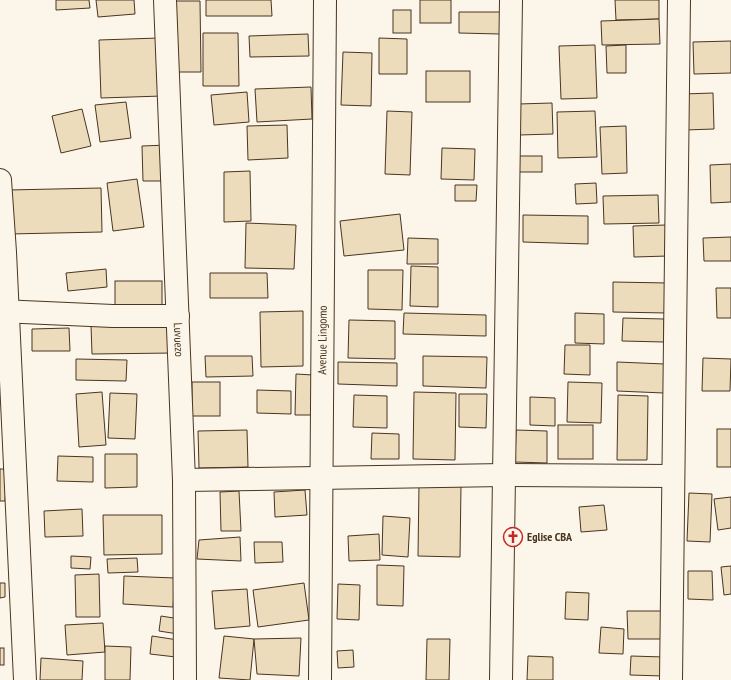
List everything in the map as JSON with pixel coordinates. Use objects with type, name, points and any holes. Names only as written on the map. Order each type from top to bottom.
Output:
[{"type":"street","name":"Luvuezo","points":[[165,0],[184,480],[185,680]]},
{"type":"street","name":"Avenue Lingomo","points":[[320,680],[325,0]]},
{"type":"street","points":[[501,680],[511,0]]},
{"type":"street","points":[[671,680],[679,0]]},
{"type":"street","points":[[0,180],[4,311],[25,680]]},
{"type":"street","points":[[4,311],[112,316],[178,316]]},
{"type":"street","points":[[184,480],[504,475],[673,476]]},
{"type":"building","points":[[56,0],[89,0],[90,8],[56,10]]},
{"type":"building","points":[[96,0],[134,0],[135,14],[98,17]]},
{"type":"building","points":[[206,0],[271,0],[272,16],[206,16]]},
{"type":"building","points":[[420,0],[451,0],[451,23],[420,23]]},
{"type":"building","points":[[615,0],[659,0],[659,19],[616,20]]},
{"type":"building","points":[[176,1],[200,1],[201,72],[178,72]]},
{"type":"building","points":[[393,10],[411,10],[411,33],[393,33]]},
{"type":"building","points":[[459,12],[500,12],[500,34],[459,33]]},
{"type":"building","points":[[659,19],[660,44],[602,45],[601,21]]},
{"type":"building","points":[[203,33],[238,33],[239,86],[203,86]]},
{"type":"building","points":[[308,34],[309,56],[250,57],[249,36]]},
{"type":"building","points":[[159,38],[162,96],[101,98],[99,40]]},
{"type":"building","points":[[379,38],[407,39],[407,74],[379,74]]},
{"type":"building","points":[[731,41],[731,73],[694,74],[693,42]]},
{"type":"building","points":[[595,45],[597,98],[561,99],[559,46]]},
{"type":"building","points":[[626,45],[626,73],[607,73],[606,46]]},
{"type":"building","points":[[343,52],[372,53],[371,106],[341,105]]},
{"type":"building","points":[[426,71],[470,71],[470,102],[426,102]]},
{"type":"building","points":[[311,87],[312,119],[257,122],[255,89]]},
{"type":"building","points":[[247,92],[249,122],[214,125],[211,95]]},
{"type":"building","points":[[713,93],[714,129],[685,130],[683,94]]},
{"type":"building","points":[[126,102],[131,138],[100,142],[95,105]]},
{"type":"building","points":[[552,103],[553,134],[519,135],[518,104]]},
{"type":"building","points":[[82,109],[91,146],[61,153],[52,116]]},
{"type":"building","points":[[387,111],[412,112],[410,175],[385,174]]},
{"type":"building","points":[[595,111],[597,157],[558,158],[557,112]]},
{"type":"building","points":[[287,125],[288,158],[248,160],[247,126]]},
{"type":"building","points":[[626,126],[627,173],[602,174],[600,127]]},
{"type":"building","points":[[168,145],[170,181],[143,181],[142,146]]},
{"type":"building","points":[[442,148],[475,149],[474,180],[441,179]]},
{"type":"building","points":[[519,156],[542,156],[542,172],[519,172]]},
{"type":"building","points":[[731,164],[731,202],[711,203],[710,165]]},
{"type":"building","points":[[250,171],[251,221],[224,222],[224,172]]},
{"type":"building","points":[[137,179],[144,227],[113,231],[107,183]]},
{"type":"building","points":[[596,183],[597,203],[576,204],[575,184]]},
{"type":"building","points":[[455,185],[477,185],[476,201],[455,201]]},
{"type":"building","points":[[101,188],[102,232],[9,234],[8,190]]},
{"type":"building","points":[[658,195],[659,223],[604,224],[603,196]]},
{"type":"building","points":[[400,214],[404,250],[344,256],[340,221]]},
{"type":"building","points":[[523,215],[588,216],[588,244],[523,242]]},
{"type":"building","points":[[246,223],[296,225],[294,269],[245,268]]},
{"type":"building","points":[[666,225],[668,256],[634,257],[633,226]]},
{"type":"building","points":[[731,237],[731,261],[704,261],[703,238]]},
{"type":"building","points":[[408,238],[438,239],[438,264],[407,264]]},
{"type":"building","points":[[411,266],[438,267],[438,307],[410,306]]},
{"type":"building","points":[[106,269],[107,287],[68,291],[66,273]]},
{"type":"building","points":[[368,270],[403,270],[402,310],[368,309]]},
{"type":"building","points":[[210,273],[267,273],[268,298],[210,298]]},
{"type":"building","points":[[115,281],[162,281],[162,307],[115,307]]},
{"type":"building","points":[[613,282],[668,283],[667,313],[613,312]]},
{"type":"building","points":[[716,288],[731,288],[731,318],[717,318]]},
{"type":"building","points":[[303,311],[303,366],[261,367],[260,312]]},
{"type":"building","points":[[404,313],[486,315],[486,336],[403,334]]},
{"type":"building","points":[[575,313],[604,314],[604,344],[575,343]]},
{"type":"building","points":[[623,318],[664,319],[664,342],[622,341]]},
{"type":"building","points":[[349,320],[395,321],[395,359],[348,358]]},
{"type":"building","points":[[91,325],[173,325],[173,353],[92,354]]},
{"type":"building","points":[[69,328],[70,351],[32,351],[32,329]]},
{"type":"building","points":[[565,345],[590,345],[590,375],[564,374]]},
{"type":"building","points":[[205,356],[252,356],[253,376],[206,377]]},
{"type":"building","points":[[423,356],[487,357],[486,388],[423,386]]},
{"type":"building","points":[[703,358],[731,359],[730,391],[702,391]]},
{"type":"building","points":[[76,359],[127,360],[126,381],[76,380]]},
{"type":"building","points":[[338,362],[397,363],[397,386],[338,384]]},
{"type":"building","points":[[617,362],[665,364],[664,393],[617,391]]},
{"type":"building","points":[[296,374],[313,375],[312,415],[295,415]]},
{"type":"building","points":[[192,382],[220,382],[220,416],[192,416]]},
{"type":"building","points":[[568,382],[602,383],[601,423],[567,422]]},
{"type":"building","points":[[257,390],[291,391],[291,414],[257,413]]},
{"type":"building","points":[[102,392],[106,445],[79,447],[76,394]]},
{"type":"building","points":[[414,392],[456,393],[455,460],[413,459]]},
{"type":"building","points":[[110,393],[137,394],[135,439],[108,438]]},
{"type":"building","points":[[459,394],[487,394],[486,428],[459,427]]},
{"type":"building","points":[[354,395],[387,396],[387,428],[353,427]]},
{"type":"building","points":[[618,395],[648,396],[647,460],[617,460]]},
{"type":"building","points":[[530,397],[555,398],[555,426],[530,425]]},
{"type":"building","points":[[558,425],[593,425],[593,459],[558,459]]},
{"type":"building","points":[[717,429],[731,429],[731,467],[717,467]]},
{"type":"building","points":[[247,430],[248,467],[199,468],[198,431]]},
{"type":"building","points":[[516,430],[547,431],[547,463],[515,462]]},
{"type":"building","points":[[372,433],[399,434],[399,459],[371,459]]},
{"type":"building","points":[[105,454],[137,454],[137,487],[105,488]]},
{"type":"building","points":[[58,456],[93,457],[93,482],[57,481]]},
{"type":"building","points":[[0,469],[7,469],[5,501],[0,501]]},
{"type":"building","points":[[419,484],[461,485],[460,557],[418,556]]},
{"type":"building","points":[[305,490],[307,515],[275,517],[274,492]]},
{"type":"building","points":[[239,491],[241,531],[221,531],[220,492]]},
{"type":"building","points":[[689,493],[712,494],[710,542],[687,541]]},
{"type":"building","points":[[731,497],[731,528],[718,530],[714,499]]},
{"type":"building","points":[[604,505],[607,530],[581,532],[579,507]]},
{"type":"building","points":[[82,509],[83,536],[45,537],[44,511]]},
{"type":"building","points":[[103,515],[162,515],[162,554],[104,555]]},
{"type":"building","points":[[383,516],[410,518],[408,557],[382,555]]},
{"type":"building","points":[[379,534],[380,560],[349,561],[348,536]]},
{"type":"building","points":[[240,537],[241,561],[197,559],[199,540]]},
{"type":"building","points":[[254,542],[282,542],[283,562],[255,563]]},
{"type":"building","points":[[71,556],[91,557],[90,569],[71,568]]},
{"type":"building","points":[[137,558],[138,572],[108,573],[107,559]]},
{"type":"building","points":[[377,565],[404,566],[403,606],[377,605]]},
{"type":"building","points":[[731,566],[731,594],[724,595],[721,567]]},
{"type":"building","points":[[688,571],[712,571],[713,600],[688,599]]},
{"type":"building","points":[[99,574],[100,617],[76,617],[75,575]]},
{"type":"building","points":[[124,576],[175,578],[173,607],[123,604]]},
{"type":"building","points":[[0,583],[5,583],[5,597],[0,598]]},
{"type":"building","points":[[304,583],[309,620],[258,627],[253,590]]},
{"type":"building","points":[[338,584],[360,585],[359,620],[337,619]]},
{"type":"building","points":[[247,589],[250,626],[215,629],[212,591]]},
{"type":"building","points":[[566,592],[589,593],[588,620],[565,619]]},
{"type":"building","points":[[627,611],[667,611],[667,639],[628,639]]},
{"type":"building","points":[[161,616],[180,619],[178,634],[159,631]]},
{"type":"building","points":[[103,623],[105,652],[67,655],[65,625]]},
{"type":"building","points":[[601,627],[624,629],[623,654],[599,653]]},
{"type":"building","points":[[152,636],[178,640],[176,657],[150,654]]},
{"type":"building","points":[[224,636],[254,639],[250,680],[219,678]]},
{"type":"building","points":[[301,638],[299,676],[257,674],[254,639]]},
{"type":"building","points":[[427,639],[450,639],[449,680],[426,680]]},
{"type":"building","points":[[105,646],[131,647],[130,680],[105,680]]},
{"type":"building","points":[[0,648],[4,648],[4,665],[0,665]]},
{"type":"building","points":[[353,650],[354,667],[338,668],[337,651]]},
{"type":"building","points":[[528,656],[553,657],[553,680],[527,680]]},
{"type":"building","points":[[631,656],[664,657],[663,676],[630,675]]},
{"type":"building","points":[[41,658],[83,661],[82,680],[40,680]]},
{"type":"place","name":"Eglise CBA","points":[[513,537]]}]
